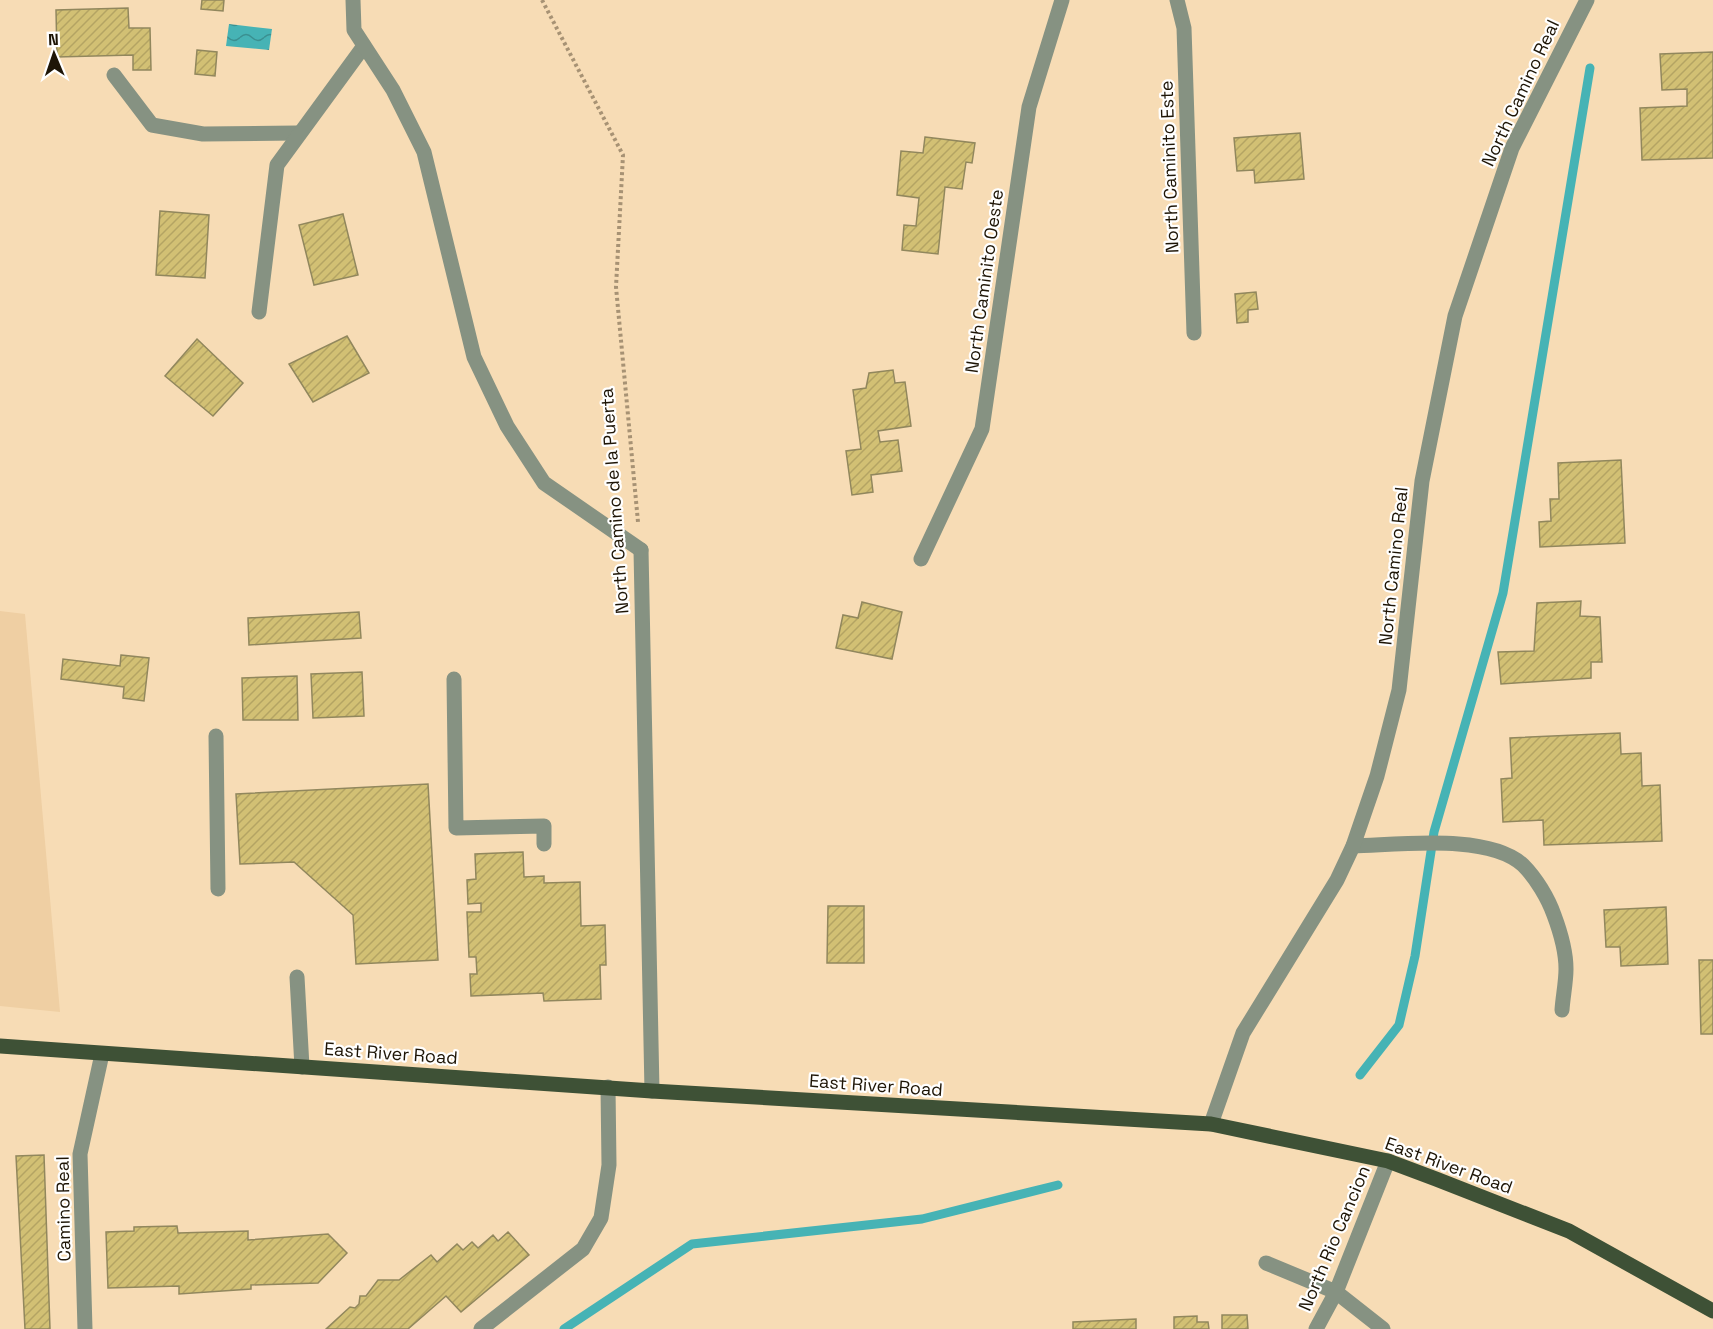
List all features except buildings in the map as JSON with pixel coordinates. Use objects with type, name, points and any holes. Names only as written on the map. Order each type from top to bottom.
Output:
[{"type":"main road","name":"East River Road","points":[[0,1046],[652,1091],[1211,1124],[1388,1161],[1569,1232],[1713,1311]]},
{"type":"street","points":[[353,0],[354,30],[393,90],[424,152],[474,357],[507,426],[544,483],[640,549]]},
{"type":"street","name":"North Caminito Oeste","points":[[921,559],[982,429],[1029,107],[1062,0]]},
{"type":"street","name":"North Caminito Este","points":[[1177,0],[1184,28],[1194,333]]},
{"type":"street","name":"North Camino Real","points":[[1211,1124],[1243,1033],[1337,880],[1353,846],[1377,776],[1399,690],[1422,481],[1455,316],[1512,148],[1587,0]]},
{"type":"street","points":[[259,312],[277,165],[297,133],[364,46]]},
{"type":"street","points":[[114,75],[152,125],[203,134],[297,133]]},
{"type":"street","name":"North Camino de la Puerta","points":[[640,549],[652,1091]]},
{"type":"street","points":[[454,679],[456,828],[544,826],[544,843]]},
{"type":"street","points":[[216,736],[218,889]]},
{"type":"street","points":[[1353,846],[1413,844],[1483,847],[1498,851],[1522,865],[1549,900],[1558,927],[1566,968],[1562,1010]]},
{"type":"street","points":[[297,977],[302,1066]]},
{"type":"street","name":"Camino Real","points":[[85,1329],[80,1154],[102,1054]]},
{"type":"street","points":[[483,1328],[583,1249],[600,1218],[609,1165],[608,1087]]},
{"type":"street","name":"North Rio Cancion","points":[[1316,1329],[1336,1292],[1388,1161]]},
{"type":"street","points":[[1266,1263],[1336,1292],[1383,1329]]},
{"type":"path","name":"North Camino de la Puerta","points":[[542,0],[623,155],[616,287],[640,549]]},
{"type":"shaded area","points":[[0,611],[25,614],[60,1012],[0,1006]]},
{"type":"water","points":[[229,24],[272,29],[269,50],[226,46]]},
{"type":"waterway","points":[[1360,1075],[1399,1025],[1415,956],[1434,832],[1503,593],[1590,68]]},
{"type":"waterway","points":[[564,1329],[692,1244],[922,1219],[1058,1185]]}]
